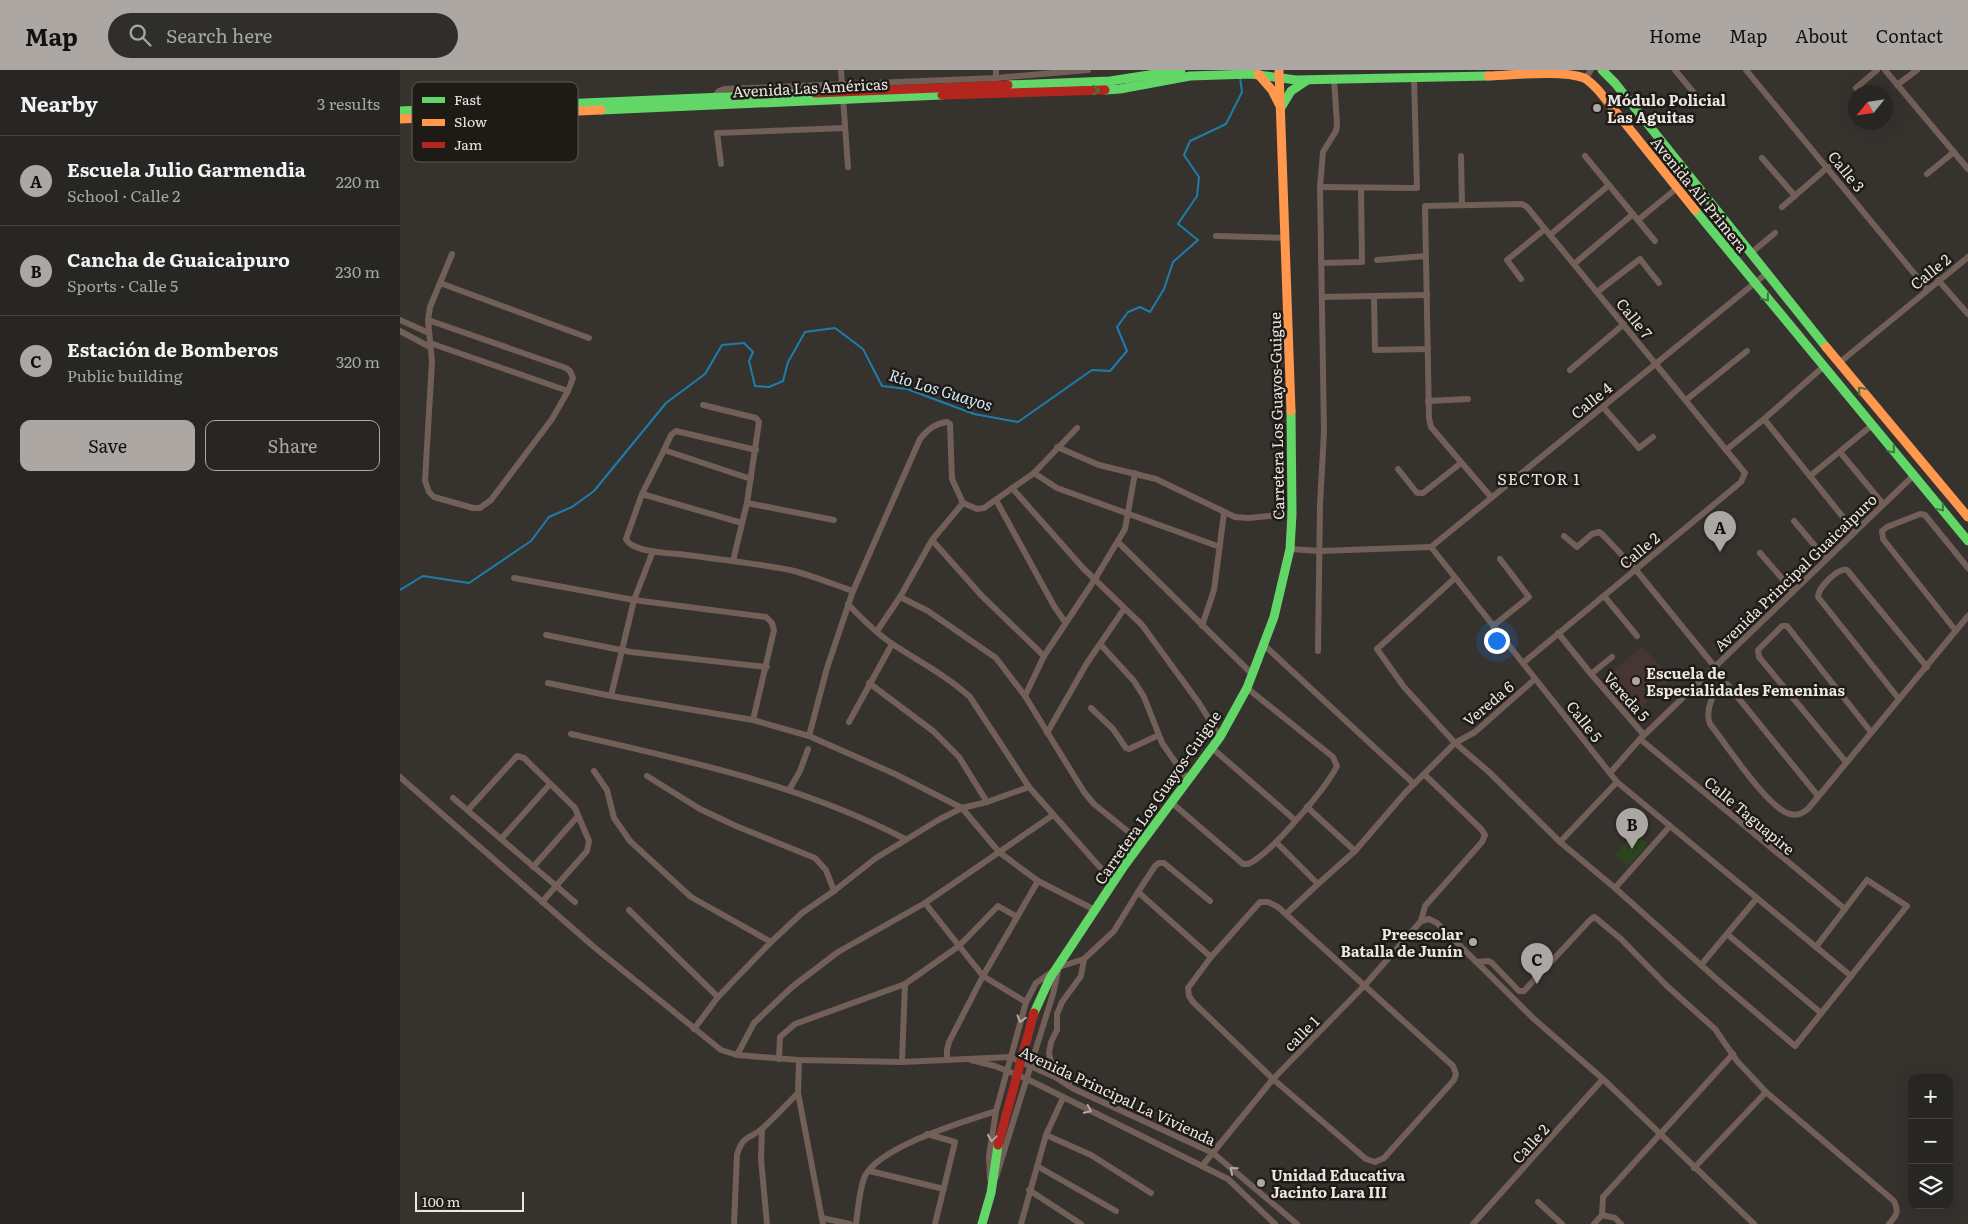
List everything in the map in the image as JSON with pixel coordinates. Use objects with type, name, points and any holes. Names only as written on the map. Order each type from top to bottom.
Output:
[{"type":"main road","name":"Avenida Las Américas","points":[[578,104],[1110,81],[1181,70]]},
{"type":"main road","name":"Avenida Alí Primera","points":[[1602,70],[1838,363],[1968,518]]},
{"type":"main road","points":[[1254,74],[1272,90],[1281,109]]},
{"type":"main road","name":"Avenida Las Américas","points":[[578,108],[843,92],[1120,89],[1190,76],[1279,74]]},
{"type":"main road","name":"Avenida Alí Primera","points":[[1279,74],[1313,79],[1589,74],[1599,91],[1677,188],[1871,426],[1968,541]]},
{"type":"main road","name":"Carretera Los Guayos-Guigue","points":[[982,1224],[991,1193],[998,1145],[1040,994],[1113,882],[1220,736],[1247,688],[1274,617],[1290,549],[1292,514],[1292,407],[1279,74]]},
{"type":"main road","points":[[1281,109],[1286,96],[1292,89],[1300,83],[1313,79]]},
{"type":"main road","points":[[1925,490],[1938,480]]},
{"type":"street","points":[[841,70],[848,167]]},
{"type":"street","points":[[996,70],[996,78]]},
{"type":"street","points":[[843,92],[1088,70]]},
{"type":"street","points":[[1675,70],[1699,99]]},
{"type":"street","name":"Calle 3","points":[[1746,70],[1927,289]]},
{"type":"street","points":[[1860,85],[1877,70]]},
{"type":"street","points":[[1885,70],[1968,168]]},
{"type":"street","points":[[1898,85],[1917,70]]},
{"type":"street","points":[[1320,187],[1417,188],[1414,77]]},
{"type":"street","points":[[1318,651],[1320,505],[1324,432],[1320,187],[1323,152],[1336,131],[1337,124],[1334,79]]},
{"type":"street","points":[[721,164],[717,133],[845,128]]},
{"type":"street","points":[[1927,174],[1954,152]]},
{"type":"street","points":[[1461,156],[1462,205],[1425,206],[1428,400],[1431,427],[1492,498]]},
{"type":"street","points":[[1585,156],[1655,241]]},
{"type":"street","points":[[1762,158],[1795,196]]},
{"type":"street","points":[[1782,207],[1828,168]]},
{"type":"street","points":[[1521,278],[1507,260],[1548,232],[1609,185]]},
{"type":"street","points":[[1321,263],[1362,262],[1361,188]]},
{"type":"street","points":[[1638,220],[1677,188]]},
{"type":"street","name":"Calle 7","points":[[1462,205],[1522,204],[1527,207],[1726,450]]},
{"type":"street","points":[[1574,264],[1633,214]]},
{"type":"street","points":[[1751,253],[1775,233]]},
{"type":"street","points":[[1216,236],[1285,238]]},
{"type":"street","points":[[428,320],[566,368],[570,371],[573,378],[552,419],[491,500],[480,508],[473,508],[434,497],[429,492],[425,481],[432,361],[428,320],[430,306],[452,254]]},
{"type":"street","points":[[1377,260],[1426,256]]},
{"type":"street","name":"Calle 2","points":[[1838,363],[1968,257]]},
{"type":"street","points":[[1597,292],[1640,259],[1659,283]]},
{"type":"street","name":"Calle 4","points":[[1431,547],[1767,273]]},
{"type":"street","points":[[1938,280],[1968,314]]},
{"type":"street","points":[[440,283],[589,338]]},
{"type":"street","points":[[1322,297],[1427,295]]},
{"type":"street","points":[[1374,296],[1375,350],[1428,349]]},
{"type":"street","points":[[400,320],[429,333]]},
{"type":"street","points":[[1570,370],[1624,324]]},
{"type":"street","points":[[400,330],[430,345],[568,391]]},
{"type":"street","points":[[1686,400],[1747,351]]},
{"type":"street","points":[[1726,450],[1823,367]]},
{"type":"street","points":[[1428,400],[1468,399]]},
{"type":"street","points":[[703,405],[758,420],[760,426],[747,503],[733,561]]},
{"type":"street","points":[[1603,407],[1639,448],[1653,437]]},
{"type":"street","points":[[1764,418],[1855,532]]},
{"type":"street","points":[[809,736],[827,668],[848,604],[920,439],[930,429],[942,422],[950,424],[952,479],[963,503],[977,510],[984,508],[1034,473],[1077,428]]},
{"type":"street","points":[[1810,476],[1871,426]]},
{"type":"street","points":[[756,450],[676,431],[671,435],[642,494],[626,539],[632,546],[653,551],[792,571],[853,591]]},
{"type":"street","points":[[1058,447],[1099,464],[1156,478],[1235,517],[1249,518],[1292,514]]},
{"type":"street","points":[[664,450],[751,479]]},
{"type":"street","name":"Calle 2","points":[[1523,663],[1741,482],[1745,473],[1726,450]]},
{"type":"street","points":[[1840,452],[1884,504]]},
{"type":"street","points":[[1398,469],[1418,493],[1423,493],[1461,463]]},
{"type":"street","points":[[1034,473],[1058,488],[1220,547]]},
{"type":"street","points":[[1025,696],[1044,656],[1126,529],[1135,473]]},
{"type":"street","name":"Avenida Principal Guaicaipuro","points":[[1610,772],[1642,737],[1913,476]]},
{"type":"street","points":[[1012,488],[1083,568],[1142,625],[1199,703],[1220,736]]},
{"type":"street","points":[[642,494],[742,523]]},
{"type":"street","points":[[996,500],[1054,606],[1065,622]]},
{"type":"street","points":[[747,503],[834,520]]},
{"type":"street","points":[[877,631],[900,597],[932,540],[963,503]]},
{"type":"street","points":[[1202,626],[1214,590],[1224,513]]},
{"type":"street","points":[[1956,631],[1883,539],[1882,531],[1887,526],[1920,514],[1925,515],[1968,568]]},
{"type":"street","points":[[1794,521],[1826,560]]},
{"type":"street","points":[[1564,536],[1577,547],[1592,534],[1599,532],[1636,570],[1715,667]]},
{"type":"street","points":[[932,540],[981,595],[1044,656]]},
{"type":"street","points":[[1118,542],[1252,674]]},
{"type":"street","points":[[1290,549],[1320,551],[1431,547]]},
{"type":"street","name":"Calle 5","points":[[1431,547],[1617,782],[1851,976]]},
{"type":"street","points":[[611,696],[634,600],[653,551]]},
{"type":"street","points":[[1760,553],[1793,591]]},
{"type":"street","points":[[1493,626],[1529,597],[1500,559]]},
{"type":"street","points":[[1899,699],[1818,597],[1819,591],[1838,570],[1843,568],[1847,570],[1927,667]]},
{"type":"street","points":[[514,578],[634,600],[766,617],[772,623],[774,630],[754,720]]},
{"type":"street","points":[[1455,578],[1377,649],[1404,687],[1455,743],[1488,771],[1560,842],[1795,1046],[1907,906],[1867,880],[1816,947]]},
{"type":"street","points":[[1604,596],[1637,636]]},
{"type":"street","points":[[900,597],[928,611],[996,658],[1025,696],[1084,792],[1094,804],[1141,842]]},
{"type":"street","points":[[848,604],[892,644],[958,686],[970,697],[1029,787],[1113,882]]},
{"type":"street","points":[[1047,733],[1100,644],[1124,609]]},
{"type":"street","points":[[1818,796],[1726,684],[1716,692],[1709,705],[1708,718],[1710,724],[1770,802],[1790,814],[1800,814],[1808,809],[1968,616]]},
{"type":"street","points":[[1846,762],[1759,657],[1758,650],[1782,626],[1787,626],[1871,732]]},
{"type":"street","name":"Vereda 5","points":[[1558,633],[1642,737]]},
{"type":"street","points":[[546,635],[622,650],[767,667]]},
{"type":"street","points":[[849,722],[892,644]]},
{"type":"street","points":[[1100,644],[1134,681],[1144,697],[1162,743],[1188,780]]},
{"type":"street","points":[[1264,645],[1414,784]]},
{"type":"street","name":"Vereda 5","points":[[1590,674],[1612,657]]},
{"type":"street","name":"Vereda 6","points":[[1286,914],[1355,851],[1414,784],[1455,743],[1475,732],[1536,679]]},
{"type":"street","points":[[548,683],[611,696],[754,720],[809,736],[895,774],[962,808],[999,852],[1038,881],[1095,910]]},
{"type":"street","points":[[869,683],[933,731],[959,757],[987,802]]},
{"type":"street","points":[[1172,803],[1243,864],[1252,863],[1276,842],[1330,779],[1337,766],[1333,757],[1247,688]]},
{"type":"street","points":[[1091,708],[1113,730],[1126,748],[1129,749],[1159,735]]},
{"type":"street","points":[[571,734],[667,756],[789,790],[880,826],[905,839]]},
{"type":"street","name":"Calle Taguapire","points":[[1642,737],[1845,909]]},
{"type":"street","points":[[1212,748],[1295,820]]},
{"type":"street","points":[[789,790],[800,771],[808,749]]},
{"type":"street","points":[[468,810],[517,756],[524,758],[575,808],[589,841],[589,846],[587,851],[542,902]]},
{"type":"street","points":[[594,771],[607,790],[614,818],[630,841],[691,897],[771,942]]},
{"type":"street","name":"calle 1","points":[[1202,1166],[1273,1079],[1365,985],[1421,921],[1425,906],[1482,842],[1485,835],[1482,829],[1424,774]]},
{"type":"street","points":[[647,776],[700,809],[736,826],[815,858],[826,870],[834,891]]},
{"type":"street","name":"Avenida Principal La Vivienda","points":[[400,777],[542,902],[721,1050],[737,1055],[799,1060],[902,1062],[1010,1057],[1072,1088],[1213,1153],[1297,1224]]},
{"type":"street","points":[[1560,842],[1617,782]]},
{"type":"street","points":[[501,839],[550,784]]},
{"type":"street","points":[[694,1029],[718,997],[771,942],[802,913],[876,858],[905,839],[962,808],[987,802],[1029,787]]},
{"type":"street","points":[[453,798],[574,902]]},
{"type":"street","points":[[1307,807],[1355,851]]},
{"type":"street","points":[[533,867],[578,816]]},
{"type":"street","points":[[737,1055],[754,1024],[792,987],[838,952],[925,902],[1053,816]]},
{"type":"street","points":[[1615,888],[1670,826]]},
{"type":"street","points":[[1276,842],[1318,884]]},
{"type":"street","points":[[991,1193],[989,1156],[996,1111],[1026,1002],[1036,983],[1059,967],[1084,959],[1114,931],[1155,866],[1159,863],[1164,864],[1210,901]]},
{"type":"street","points":[[947,1059],[949,1042],[983,976],[1038,881]]},
{"type":"street","points":[[1138,892],[1211,957]]},
{"type":"street","points":[[1701,965],[1757,898]]},
{"type":"street","points":[[925,902],[983,976],[1026,1002]]},
{"type":"street","points":[[1260,902],[1268,902],[1278,907],[1453,1066],[1456,1074],[1454,1080],[1384,1158],[1375,1162],[1366,1159],[1273,1079],[1193,1002],[1189,996],[1188,988],[1211,957],[1260,902]]},
{"type":"street","points":[[779,1059],[780,1037],[795,1024],[905,984],[959,946],[998,906],[1017,917]]},
{"type":"street","points":[[629,910],[718,997]]},
{"type":"street","points":[[1476,962],[1488,961],[1492,963],[1519,991],[1524,991],[1594,917],[1621,939],[1667,986],[1715,1029],[1737,1061],[1766,1092],[1894,1201],[1898,1210],[1897,1216],[1889,1224]]},
{"type":"street","points":[[1421,921],[1429,919],[1437,923],[1534,1019],[1603,1079],[1754,1224]]},
{"type":"street","points":[[1727,934],[1821,1013]]},
{"type":"street","points":[[1072,1088],[1048,1057],[1051,1042],[1057,1030],[1057,1014],[1062,1002],[1081,976],[1084,959]]},
{"type":"street","points":[[991,1193],[1053,994],[1059,967]]},
{"type":"street","points":[[902,1062],[905,984]]},
{"type":"street","points":[[1594,1224],[1602,1216],[1604,1197],[1733,1054]]},
{"type":"street","name":"Avenida Principal La Vivienda","points":[[962,1058],[1027,1079],[1228,1179],[1276,1224]]},
{"type":"street","points":[[799,1060],[798,1093],[823,1221],[850,1224]]},
{"type":"street","name":"Calle 2","points":[[1473,1224],[1603,1079]]},
{"type":"street","points":[[1694,1168],[1766,1092]]},
{"type":"street","points":[[734,1224],[739,1147],[745,1138],[762,1129],[798,1093]]},
{"type":"street","points":[[1020,1224],[1046,1135],[1063,1098]]},
{"type":"street","points":[[856,1224],[864,1178],[874,1165],[898,1149],[927,1134],[996,1111]]},
{"type":"street","points":[[762,1129],[761,1159],[767,1224]]},
{"type":"street","points":[[927,1134],[955,1142],[935,1224]]},
{"type":"street","points":[[1046,1135],[1091,1155],[1151,1193]]},
{"type":"street","points":[[1038,1166],[1116,1210]]},
{"type":"street","points":[[870,1171],[944,1189]]},
{"type":"street","points":[[1029,1190],[1080,1224]]},
{"type":"street","points":[[1538,1202],[1562,1224]]},
{"type":"street","points":[[1602,1216],[1614,1218],[1621,1224]]},
{"type":"shaded area","name":"Escuela de Especialidades Femeninas","points":[[1642,646],[1672,679],[1631,716],[1601,683]]},
{"type":"green space","points":[[1635,832],[1648,844],[1628,866],[1615,855]]},
{"type":"waterway","name":"Río Los Guayos","points":[[400,590],[423,576],[469,583],[531,541],[549,517],[572,507],[594,491],[666,403],[705,374],[722,345],[744,343],[753,352],[749,361],[755,386],[769,387],[783,381],[788,362],[805,332],[835,328],[863,349],[882,386],[907,389],[974,414],[1018,422],[1092,370],[1110,371],[1127,351],[1117,327],[1128,312],[1140,307],[1150,312],[1164,289],[1173,262],[1198,240],[1178,224],[1197,196],[1199,177],[1184,155],[1190,141],[1226,124],[1242,92],[1240,77]]},
{"type":"traffic: fast","points":[[1008,85],[1110,81],[1181,70]]},
{"type":"traffic: fast","points":[[1602,70],[1615,83],[1826,347]]},
{"type":"traffic: fast","points":[[1105,90],[1190,76],[1251,74],[1296,80],[1488,76]]},
{"type":"traffic: fast","points":[[1282,106],[1291,91],[1306,81]]},
{"type":"traffic: fast","points":[[578,103],[815,93]]},
{"type":"traffic: fast","points":[[601,110],[942,95]]},
{"type":"traffic: fast","points":[[400,111],[412,110]]},
{"type":"traffic: fast","points":[[1695,210],[1968,541]]},
{"type":"traffic: fast","points":[[1034,1013],[1050,978],[1124,866],[1220,737],[1247,688],[1274,617],[1290,549],[1292,514],[1291,411]]},
{"type":"traffic: fast","points":[[982,1224],[991,1193],[998,1145]]},
{"type":"traffic: slow","points":[[1279,70],[1291,411]]},
{"type":"traffic: slow","points":[[1258,74],[1272,90],[1279,104]]},
{"type":"traffic: slow","points":[[1488,76],[1564,74],[1586,79],[1599,91],[1695,210]]},
{"type":"traffic: slow","points":[[578,111],[601,110]]},
{"type":"traffic: slow","points":[[400,119],[412,118]]},
{"type":"traffic: slow","points":[[1826,347],[1968,517]]},
{"type":"traffic: jam","points":[[815,93],[1008,85]]},
{"type":"traffic: jam","points":[[942,95],[1105,90]]},
{"type":"traffic: jam","points":[[998,1145],[1034,1013]]},
{"type":"place","name":"Módulo Policial Las Aguitas","points":[[1597,108]]},
{"type":"place","name":"Escuela Julio Garmendia","points":[[1720,552]]},
{"type":"place","name":"Escuela de Especialidades Femeninas","points":[[1636,681]]},
{"type":"place","name":"Cancha de Guaicaipuro","points":[[1632,849]]},
{"type":"place","name":"Preescolar Batalla de Junín","points":[[1473,942]]},
{"type":"place","name":"Estación de Bomberos","points":[[1537,984]]},
{"type":"place","name":"Unidad Educativa Jacinto Lara III","points":[[1261,1183]]},
{"type":"district","name":"SECTOR 1","points":[[1539,478]]}]
